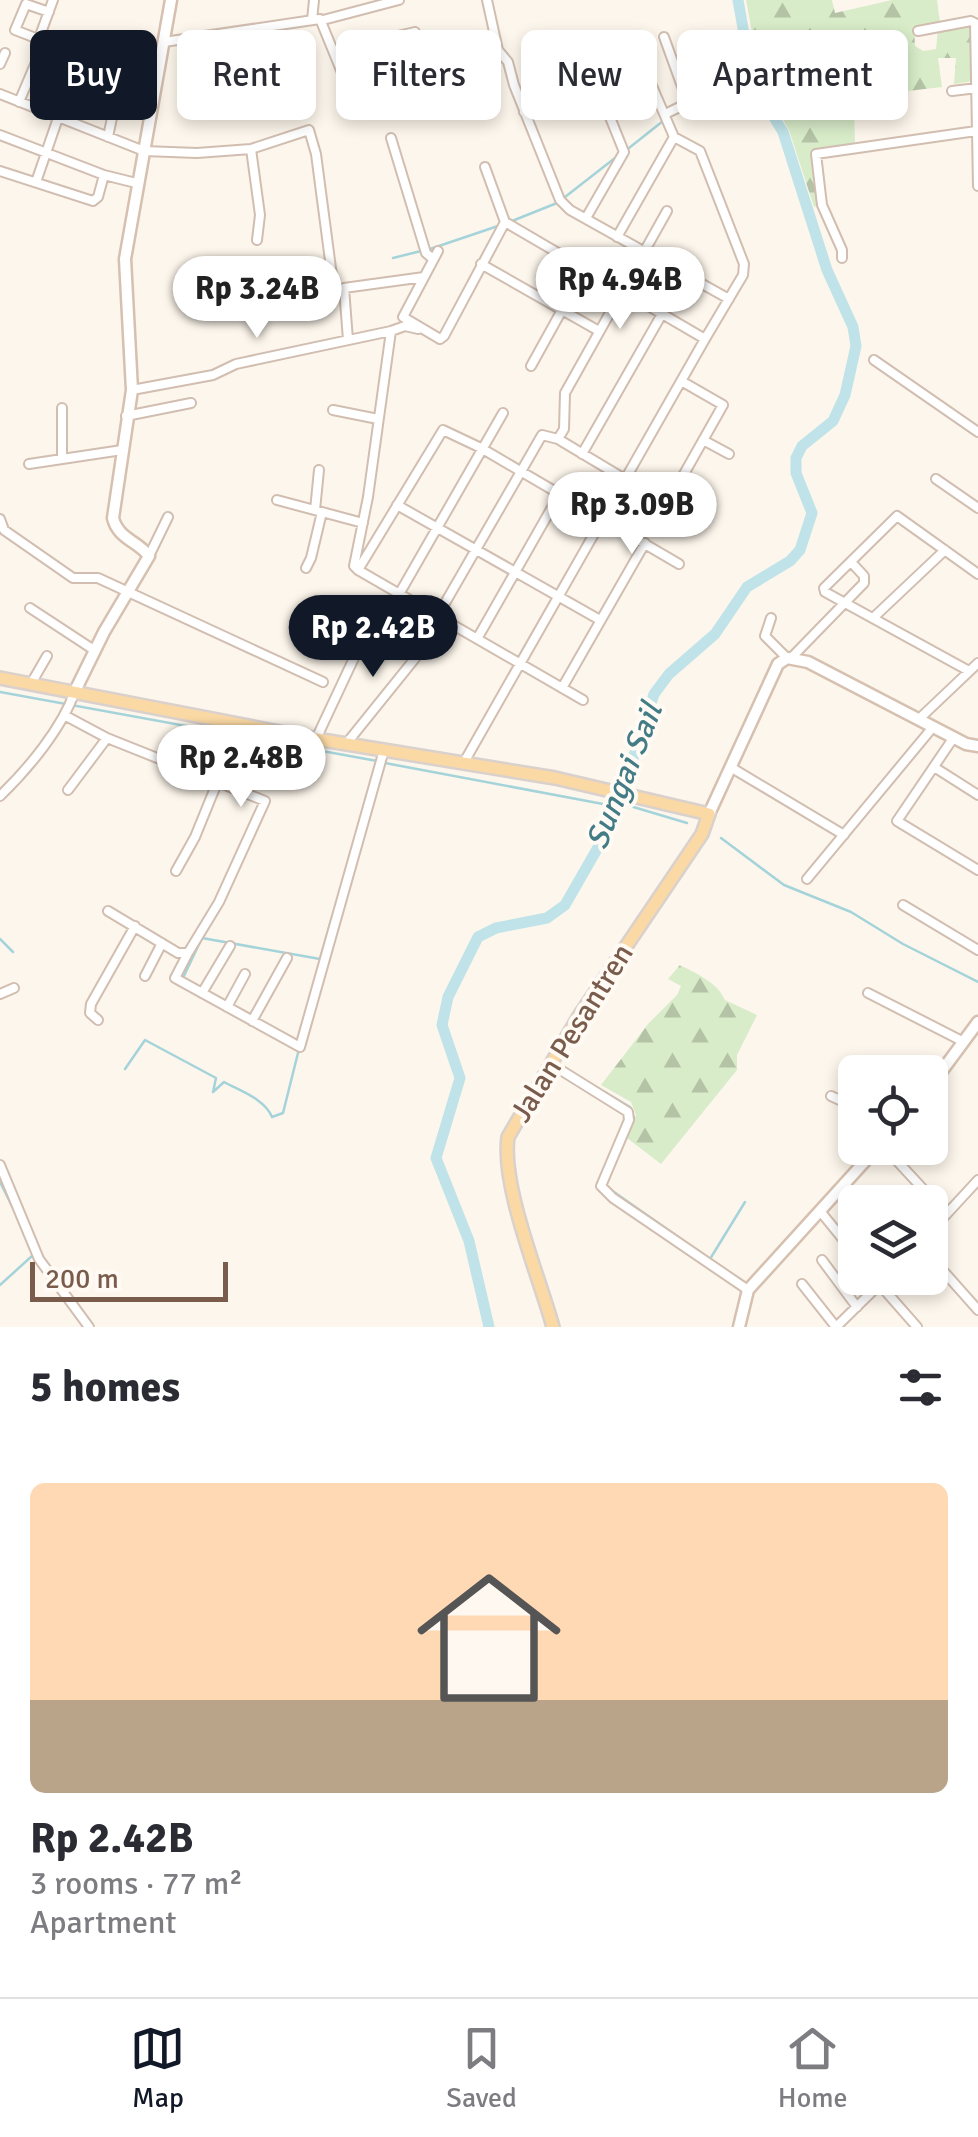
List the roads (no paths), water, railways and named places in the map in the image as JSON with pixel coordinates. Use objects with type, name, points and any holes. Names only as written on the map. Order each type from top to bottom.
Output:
[{"type":"main road","points":[[0,678],[383,754],[603,788],[709,814]]},
{"type":"main road","name":"Jalan Pesantren","points":[[552,1327],[510,1183],[505,1154],[508,1138],[589,1000],[702,834],[709,814]]},
{"type":"street","points":[[42,30],[53,0]]},
{"type":"street","points":[[157,71],[170,0]]},
{"type":"street","points":[[312,20],[314,0]]},
{"type":"street","points":[[164,42],[323,20],[399,0]]},
{"type":"street","points":[[487,0],[498,50],[508,62],[521,103]]},
{"type":"street","points":[[30,37],[15,30],[26,4],[49,12]]},
{"type":"street","points":[[323,20],[336,50]]},
{"type":"street","points":[[918,31],[974,21],[978,186]]},
{"type":"street","points":[[664,37],[688,103],[665,114]]},
{"type":"street","points":[[0,64],[5,53]]},
{"type":"street","points":[[19,102],[30,76]]},
{"type":"street","points":[[952,91],[977,86]]},
{"type":"street","points":[[0,94],[30,107]]},
{"type":"street","points":[[462,764],[743,275],[744,264],[700,151],[674,138],[657,95]]},
{"type":"street","points":[[36,182],[57,120]]},
{"type":"street","points":[[63,120],[144,151],[198,153],[250,149],[309,130],[316,154],[334,291],[424,276]]},
{"type":"street","points":[[108,137],[112,120]]},
{"type":"street","points":[[149,120],[126,259],[132,390],[114,526],[149,556]]},
{"type":"street","points":[[527,120],[560,200],[617,237],[729,299]]},
{"type":"street","points":[[586,218],[624,152],[611,120]]},
{"type":"street","points":[[842,258],[822,205],[816,154],[976,131]]},
{"type":"street","points":[[0,135],[136,182]]},
{"type":"street","points":[[390,138],[426,252],[435,255],[402,317],[437,339],[443,338],[505,222]]},
{"type":"street","points":[[617,237],[674,138]]},
{"type":"street","points":[[250,149],[260,214],[257,240]]},
{"type":"street","points":[[486,166],[505,222],[705,339]]},
{"type":"street","points":[[0,170],[93,201],[98,197],[104,174]]},
{"type":"street","points":[[558,439],[564,430],[565,394],[668,211]]},
{"type":"street","points":[[481,264],[599,331]]},
{"type":"street","points":[[344,288],[348,340]]},
{"type":"street","points":[[531,366],[562,310]]},
{"type":"street","points":[[582,454],[662,314]]},
{"type":"street","points":[[132,390],[405,326],[418,328]]},
{"type":"street","points":[[391,331],[354,566],[398,596],[583,700]]},
{"type":"street","points":[[874,360],[978,432]]},
{"type":"street","points":[[667,504],[723,405],[682,382]]},
{"type":"street","points":[[126,416],[191,402]]},
{"type":"street","points":[[62,408],[62,458]]},
{"type":"street","points":[[334,410],[378,419]]},
{"type":"street","points":[[398,596],[504,413]]},
{"type":"street","points":[[358,570],[442,430],[481,448],[680,564]]},
{"type":"street","points":[[437,617],[542,435],[558,439],[698,523]]},
{"type":"street","points":[[703,440],[730,454]]},
{"type":"street","points":[[29,464],[122,450]]},
{"type":"street","points":[[306,568],[318,511],[319,470]]},
{"type":"street","points":[[936,479],[978,508]]},
{"type":"street","points":[[477,639],[559,495]]},
{"type":"street","points":[[277,500],[362,523]]},
{"type":"street","points":[[397,505],[600,620]]},
{"type":"street","points":[[969,671],[824,592],[824,588],[897,516],[978,574]]},
{"type":"street","points":[[0,796],[15,782],[66,712],[94,650],[168,517]]},
{"type":"street","points":[[1,525],[73,578],[98,578],[323,682]]},
{"type":"street","points":[[562,688],[644,543]]},
{"type":"street","points":[[873,618],[946,550]]},
{"type":"street","points":[[709,814],[778,664],[790,657],[865,580],[851,562]]},
{"type":"street","points":[[30,608],[94,650]]},
{"type":"street","points":[[771,618],[766,640],[790,657],[858,686],[954,738],[978,746]]},
{"type":"street","points":[[346,744],[429,641]]},
{"type":"street","points":[[32,682],[46,656]]},
{"type":"street","points":[[316,738],[354,658]]},
{"type":"street","points":[[918,720],[978,663]]},
{"type":"street","points":[[66,712],[107,738],[263,798],[265,803],[219,902],[175,978],[294,1046],[302,1045],[383,754]]},
{"type":"street","points":[[807,879],[934,727]]},
{"type":"street","points":[[68,790],[107,738]]},
{"type":"street","points":[[954,738],[898,821],[978,870]]},
{"type":"street","points":[[934,767],[978,795]]},
{"type":"street","points":[[732,768],[844,835]]},
{"type":"street","points":[[176,871],[195,837],[217,782]]},
{"type":"street","points":[[903,905],[978,950]]},
{"type":"street","points":[[108,911],[182,955],[188,953]]},
{"type":"street","points":[[98,1020],[90,1014],[91,1004],[135,926]]},
{"type":"street","points":[[145,976],[162,943]]},
{"type":"street","points":[[202,993],[230,946]]},
{"type":"street","points":[[252,1021],[287,958]]},
{"type":"street","points":[[227,1007],[246,974]]},
{"type":"street","points":[[0,994],[14,988]]},
{"type":"street","points":[[868,993],[964,1042]]},
{"type":"street","points":[[948,1063],[978,1022]]},
{"type":"street","points":[[551,1064],[628,1112],[629,1120],[601,1186],[748,1290]]},
{"type":"street","points":[[831,1096],[838,1099]]},
{"type":"street","points":[[737,1326],[748,1290],[860,1165]]},
{"type":"street","points":[[901,1165],[919,1185]]},
{"type":"street","points":[[0,1166],[39,1259],[89,1327]]},
{"type":"street","points":[[948,1212],[978,1180]]},
{"type":"street","points":[[820,1211],[838,1233]]},
{"type":"street","points":[[822,1260],[857,1307]]},
{"type":"street","points":[[948,1276],[978,1310]]},
{"type":"street","points":[[802,1284],[836,1327],[867,1295]]},
{"type":"street","points":[[892,1295],[917,1327]]},
{"type":"waterway","name":"Sungai Sail","points":[[489,1327],[469,1241],[436,1158],[460,1078],[442,1025],[448,997],[478,937],[496,928],[547,918],[565,905],[612,823],[654,694],[669,674],[715,634],[747,587],[790,561],[800,550],[812,513],[796,473],[796,458],[802,446],[833,421],[845,395],[856,346],[853,327],[827,270],[783,132],[764,101],[747,51],[738,0]]},
{"type":"waterway","points":[[669,116],[677,112]]},
{"type":"waterway","points":[[629,148],[663,121]]},
{"type":"waterway","points":[[565,197],[615,158]]},
{"type":"waterway","points":[[512,221],[557,203]]},
{"type":"waterway","points":[[430,249],[498,226]]},
{"type":"waterway","points":[[393,258],[421,251]]},
{"type":"waterway","points":[[0,692],[377,761]]},
{"type":"waterway","points":[[385,763],[630,806],[687,823]]},
{"type":"waterway","points":[[357,830],[362,814]]},
{"type":"waterway","points":[[721,838],[784,885],[851,912],[978,982]]},
{"type":"waterway","points":[[183,978],[202,938],[320,959],[332,917]]},
{"type":"waterway","points":[[0,939],[13,952]]},
{"type":"waterway","points":[[125,1069],[145,1040],[216,1078],[213,1092],[224,1082],[258,1100],[272,1117],[283,1113],[298,1053]]},
{"type":"waterway","points":[[571,1072],[630,1107],[634,1118],[627,1133]]},
{"type":"waterway","points":[[0,1182],[18,1218]]},
{"type":"waterway","points":[[604,1185],[704,1255]]},
{"type":"waterway","points":[[710,1259],[745,1202]]},
{"type":"waterway","points":[[0,1285],[32,1256]]}]
